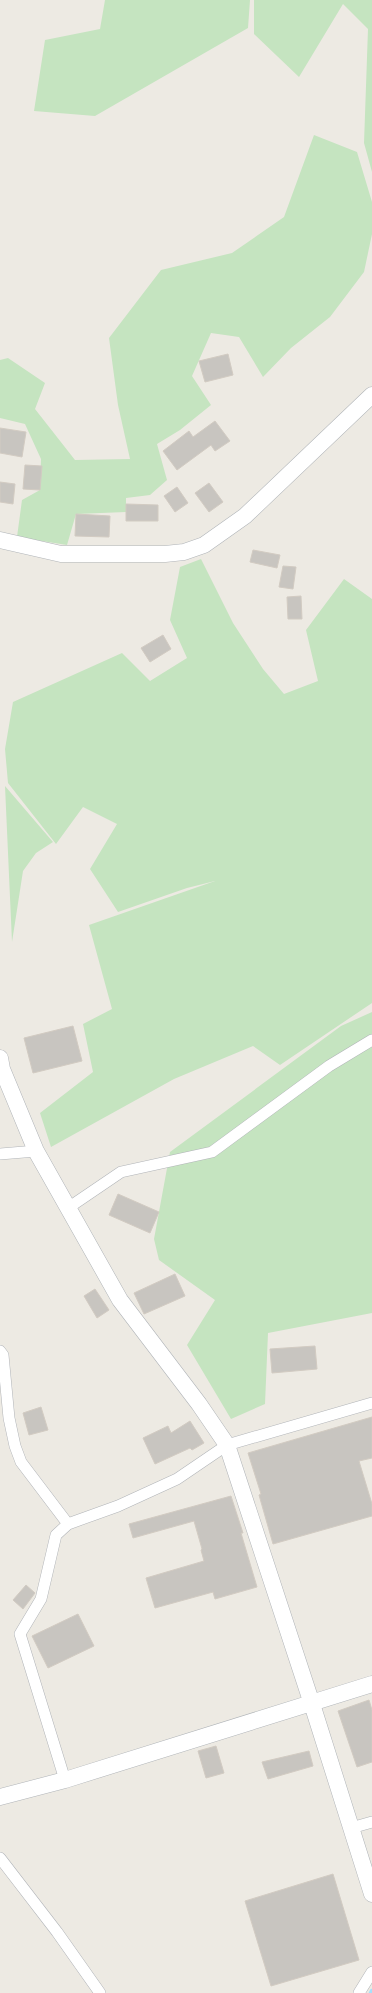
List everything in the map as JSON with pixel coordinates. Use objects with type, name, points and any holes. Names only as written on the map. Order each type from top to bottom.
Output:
[{"type":"street","points":[[0,540],[61,554],[165,554],[184,552],[204,545],[245,516],[372,395]]},
{"type":"street","points":[[68,1208],[121,1172],[212,1152],[329,1066],[372,1040]]},
{"type":"street","points":[[0,1058],[2,1069],[36,1151],[120,1300],[199,1404],[227,1445],[312,1704],[372,1894]]},
{"type":"street","points":[[0,1154],[36,1151]]},
{"type":"street","points":[[0,1351],[3,1355],[9,1418],[15,1446],[21,1462],[68,1524]]},
{"type":"street","points":[[65,1780],[20,1634],[41,1599],[56,1535],[68,1524],[118,1506],[176,1479],[227,1445],[372,1403]]},
{"type":"street","points":[[0,1797],[65,1780],[372,1684]]},
{"type":"street","points":[[351,1828],[372,1822]]},
{"type":"street","points":[[0,1858],[57,1932],[100,1993]]},
{"type":"street","points":[[359,1993],[372,1972]]},
{"type":"green space","points":[[105,0],[250,0],[248,28],[95,116],[34,111],[45,40],[100,29]]},
{"type":"green space","points":[[254,0],[372,0],[372,172],[364,143],[368,29],[343,4],[299,77],[254,34]]},
{"type":"green space","points":[[314,135],[357,152],[372,202],[372,234],[364,272],[330,317],[291,348],[263,377],[239,337],[211,333],[192,376],[211,405],[180,430],[157,444],[167,480],[150,495],[126,498],[126,512],[76,514],[67,545],[17,537],[22,500],[40,490],[41,459],[25,424],[0,418],[0,360],[8,358],[45,383],[35,409],[75,460],[130,459],[118,405],[109,338],[161,270],[232,253],[284,217]]},
{"type":"green space","points":[[201,559],[233,623],[263,669],[284,694],[318,681],[306,630],[344,579],[372,599],[372,1003],[280,1065],[253,1046],[174,1079],[51,1147],[40,1113],[93,1072],[83,1024],[112,1009],[89,925],[215,881],[187,888],[118,912],[90,869],[117,824],[83,807],[56,844],[8,783],[5,749],[13,702],[122,653],[150,681],[187,658],[170,620],[180,567]]},
{"type":"green space","points":[[5,786],[53,842],[36,853],[23,871],[12,942]]},
{"type":"green space","points":[[372,1012],[372,1313],[268,1333],[265,1404],[231,1419],[187,1345],[215,1300],[159,1260],[154,1239],[170,1152],[341,1026]]},
{"type":"building","points":[[228,354],[233,375],[205,382],[199,361]]},
{"type":"building","points":[[215,421],[230,441],[215,451],[211,445],[177,470],[163,451],[189,431],[193,437]]},
{"type":"building","points":[[0,428],[26,432],[22,457],[0,453]]},
{"type":"building","points":[[25,465],[42,466],[40,490],[23,489]]},
{"type":"building","points":[[0,482],[15,484],[13,504],[0,502]]},
{"type":"building","points":[[209,483],[223,502],[209,512],[195,493]]},
{"type":"building","points":[[177,487],[188,503],[175,512],[164,496]]},
{"type":"building","points":[[126,504],[158,505],[158,521],[126,521]]},
{"type":"building","points":[[76,514],[110,516],[109,537],[75,536]]},
{"type":"building","points":[[253,550],[280,555],[277,568],[250,562]]},
{"type":"building","points":[[283,566],[296,567],[293,589],[279,587]]},
{"type":"building","points":[[301,596],[302,619],[288,619],[287,597]]},
{"type":"building","points":[[163,635],[171,649],[150,662],[141,648]]},
{"type":"building","points":[[73,1026],[82,1061],[33,1073],[24,1038]]},
{"type":"building","points":[[118,1194],[159,1212],[150,1233],[109,1215]]},
{"type":"building","points":[[175,1274],[185,1296],[144,1314],[134,1293]]},
{"type":"building","points":[[95,1289],[109,1310],[97,1318],[84,1296]]},
{"type":"building","points":[[315,1346],[317,1369],[272,1373],[270,1349]]},
{"type":"building","points":[[41,1407],[48,1430],[29,1435],[23,1413]]},
{"type":"building","points":[[372,1417],[372,1458],[359,1461],[372,1504],[372,1516],[273,1544],[259,1495],[261,1494],[248,1453]]},
{"type":"building","points":[[190,1421],[204,1443],[192,1450],[190,1448],[155,1464],[143,1438],[168,1426],[171,1433]]},
{"type":"building","points":[[231,1496],[243,1533],[241,1533],[257,1587],[215,1599],[213,1592],[155,1608],[146,1578],[204,1561],[194,1521],[133,1538],[129,1524]]},
{"type":"building","points":[[26,1585],[35,1593],[23,1609],[13,1600]]},
{"type":"building","points":[[78,1614],[94,1646],[48,1668],[32,1636]]},
{"type":"building","points":[[369,1700],[372,1710],[372,1762],[357,1767],[338,1711]]},
{"type":"building","points":[[216,1746],[224,1773],[206,1778],[198,1751]]},
{"type":"building","points":[[309,1751],[313,1766],[268,1779],[262,1762]]},
{"type":"building","points":[[333,1874],[359,1960],[271,1986],[245,1901]]}]
